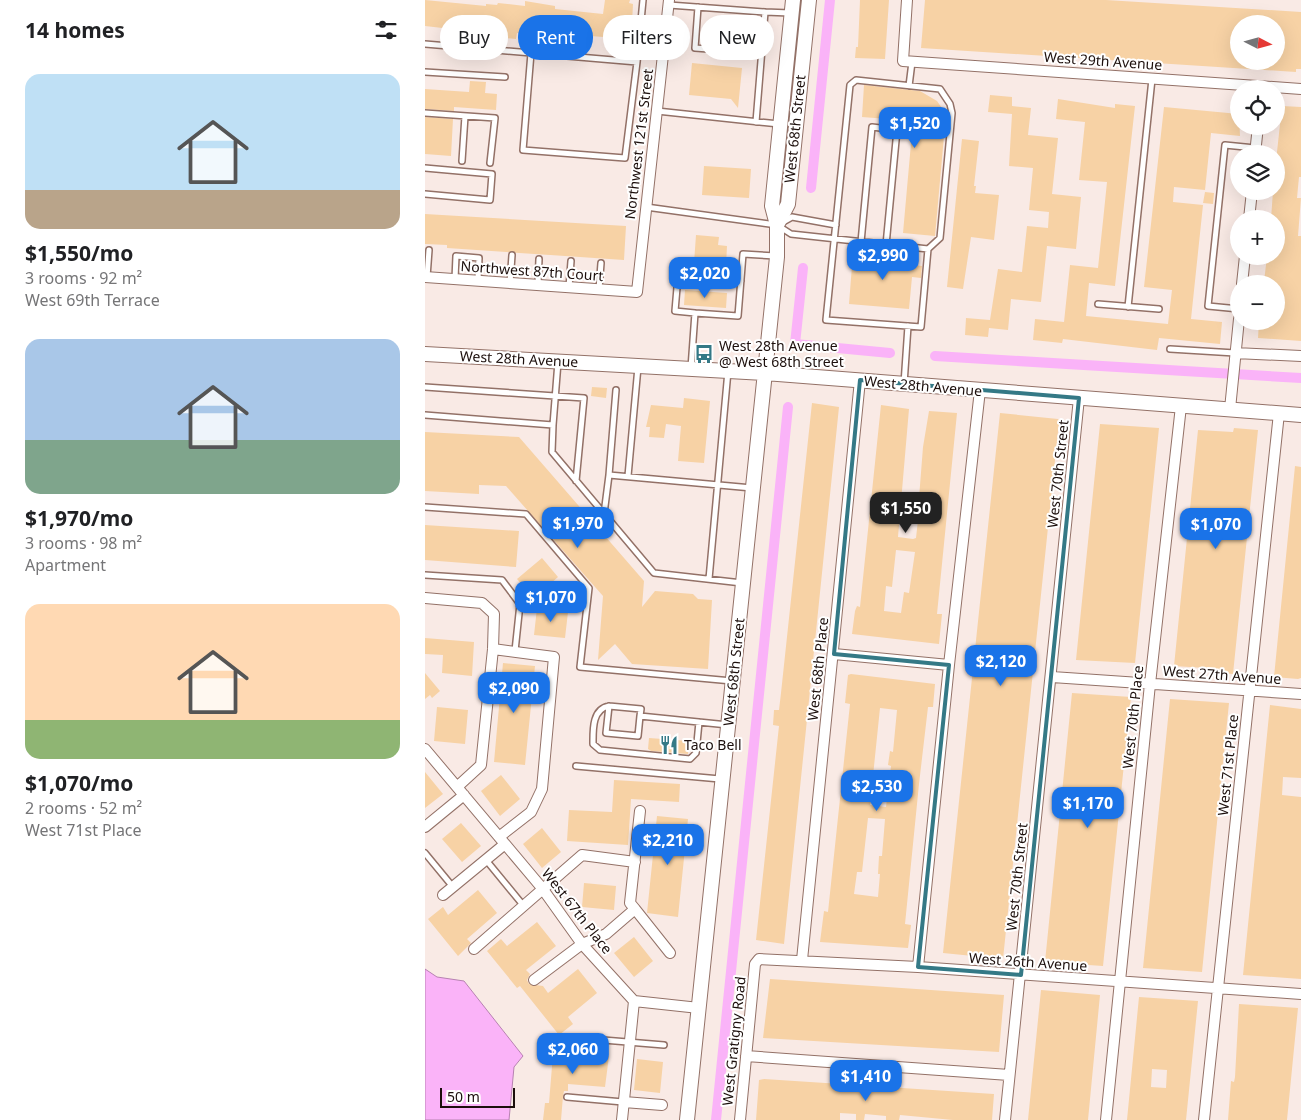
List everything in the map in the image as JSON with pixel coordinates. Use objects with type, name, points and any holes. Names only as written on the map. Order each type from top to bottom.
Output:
[{"type":"main road","name":"West 68th Street","points":[[777,225],[788,204],[809,0]]},
{"type":"main road","name":"West 68th Street","points":[[687,1120],[777,257],[777,225],[773,206],[792,6]]},
{"type":"main road","name":"West 28th Avenue","points":[[425,354],[765,373],[1301,415]]},
{"type":"street","points":[[907,0],[907,62]]},
{"type":"street","name":"Northwest 121st Street","points":[[637,292],[669,2]]},
{"type":"street","name":"West 29th Avenue","points":[[907,62],[1230,84]]},
{"type":"street","name":"West 29th Avenue","points":[[1285,88],[1301,89]]},
{"type":"street","name":"Northwest 87th Court","points":[[426,277],[637,292]]},
{"type":"street","points":[[1230,409],[1238,330]]},
{"type":"street","points":[[1235,353],[1301,356]]},
{"type":"street","name":"West 68th Place","points":[[802,960],[860,380]]},
{"type":"street","points":[[919,967],[949,665],[980,390]]},
{"type":"street","name":"West 70th Street","points":[[1005,1120],[1079,398]]},
{"type":"street","name":"West 70th Place","points":[[1106,1120],[1149,684],[1181,406]]},
{"type":"street","name":"West 71st Place","points":[[1205,1120],[1279,413]]},
{"type":"street","points":[[425,598],[482,602],[494,614],[493,649],[481,765],[461,791],[425,827]]},
{"type":"street","points":[[443,895],[486,860],[531,812],[542,789],[554,657],[493,649]]},
{"type":"street","points":[[834,654],[949,665]]},
{"type":"street","name":"West 27th Avenue","points":[[1052,676],[1301,694]]},
{"type":"street","points":[[426,752],[502,841]]},
{"type":"street","points":[[641,811],[630,903],[670,953]]},
{"type":"street","name":"West 67th Place","points":[[502,841],[542,888],[582,944],[634,1001]]},
{"type":"street","points":[[474,949],[582,855],[635,862]]},
{"type":"street","points":[[534,980],[582,944],[606,934],[635,909]]},
{"type":"street","name":"West 26th Avenue","points":[[755,964],[759,959],[802,960],[1301,994]]},
{"type":"street","name":"West Gratigny Road","points":[[740,1120],[755,964]]},
{"type":"street","points":[[622,1120],[634,1001],[699,1008]]},
{"type":"street","points":[[746,1056],[1009,1075]]},
{"type":"street","points":[[624,1102],[662,1106]]},
{"type":"lane","points":[[530,60],[523,150],[625,158],[643,0]]},
{"type":"lane","points":[[669,2],[698,7],[765,12],[792,6]]},
{"type":"lane","points":[[698,7],[695,48],[700,48]]},
{"type":"lane","points":[[425,44],[518,52]]},
{"type":"lane","points":[[593,58],[637,62]]},
{"type":"lane","points":[[756,122],[761,60]]},
{"type":"lane","points":[[907,62],[909,86]]},
{"type":"lane","points":[[425,72],[505,77]]},
{"type":"lane","points":[[1128,307],[1152,78]]},
{"type":"lane","points":[[855,80],[909,86],[940,89],[951,104],[952,113],[939,238],[928,249],[921,327],[826,320],[833,239],[851,85],[855,80]]},
{"type":"lane","points":[[657,110],[780,124]]},
{"type":"lane","points":[[425,113],[495,118],[490,162]]},
{"type":"lane","points":[[461,161],[465,116]]},
{"type":"lane","points":[[861,242],[872,127],[897,130],[886,245]]},
{"type":"lane","points":[[1230,146],[1225,145],[1208,306],[1230,308]]},
{"type":"lane","points":[[425,168],[492,174],[490,200],[425,194]]},
{"type":"lane","points":[[645,207],[777,225],[791,234],[928,249]]},
{"type":"lane","points":[[777,225],[792,217],[835,225]]},
{"type":"lane","points":[[426,277],[429,250]]},
{"type":"lane","points":[[741,281],[678,276],[675,311],[739,316],[743,254],[777,257]]},
{"type":"lane","points":[[510,283],[512,255]]},
{"type":"lane","points":[[455,279],[456,256],[479,258],[477,281]]},
{"type":"lane","points":[[538,285],[539,259]]},
{"type":"lane","points":[[569,287],[571,262]]},
{"type":"lane","points":[[599,289],[601,263]]},
{"type":"lane","points":[[1098,304],[1159,309]]},
{"type":"lane","points":[[691,369],[695,313]]},
{"type":"lane","points":[[904,384],[908,326]]},
{"type":"lane","points":[[1170,349],[1235,353]]},
{"type":"lane","points":[[558,362],[552,452],[576,481],[654,573],[743,583]]},
{"type":"lane","points":[[628,476],[638,366]]},
{"type":"lane","points":[[709,579],[728,371]]},
{"type":"lane","points":[[425,387],[584,398],[576,481]]},
{"type":"lane","points":[[604,514],[616,390]]},
{"type":"lane","points":[[425,415],[553,425]]},
{"type":"lane","points":[[609,474],[752,488]]},
{"type":"lane","points":[[425,507],[526,514],[589,588],[580,667],[733,682]]},
{"type":"lane","points":[[425,576],[502,580],[519,604],[515,652]]},
{"type":"lane","points":[[609,706],[606,733],[638,736],[641,710],[609,706],[600,709],[596,715],[593,744],[600,750],[690,759],[696,753],[699,722]]},
{"type":"lane","points":[[640,716],[729,725]]},
{"type":"lane","points":[[576,766],[723,779]]},
{"type":"lane","points":[[425,853],[453,887]]},
{"type":"lane","points":[[486,860],[523,905]]},
{"type":"lane","points":[[579,1038],[664,1045]]},
{"type":"lane","points":[[567,1097],[624,1102]]},
{"type":"highlighted area","points":[[860,380],[1079,398],[1021,975],[918,967],[949,665],[834,654]]},
{"type":"shaded area","points":[[425,969],[437,977],[464,981],[523,1056],[514,1067],[509,1120],[425,1120]]},
{"type":"building","points":[[425,0],[486,6],[486,4],[497,5],[498,3],[525,6],[525,1],[555,6],[555,9],[603,14],[605,0],[630,0],[629,3],[633,4],[632,15],[603,15],[603,37],[593,36],[593,15],[518,15],[518,33],[516,39],[508,38],[508,15],[440,15],[440,28],[425,26]]},
{"type":"building","points":[[860,0],[889,0],[885,59],[855,58],[856,47],[858,47]]},
{"type":"building","points":[[925,0],[1106,0],[1301,12],[1301,69],[1296,69],[1296,72],[1265,70],[1285,70],[1285,15],[1230,15],[1230,68],[921,48]]},
{"type":"building","points":[[692,63],[742,68],[738,108],[731,99],[689,95]]},
{"type":"building","points":[[470,81],[486,82],[485,93],[497,94],[496,110],[454,107],[454,111],[425,109],[425,89],[469,92]]},
{"type":"building","points":[[864,85],[920,91],[937,101],[946,114],[935,236],[903,233],[913,121],[862,117]]},
{"type":"building","points":[[990,95],[1012,97],[1012,106],[1031,108],[1028,135],[1058,138],[1052,194],[1081,197],[1076,249],[1047,246],[1041,302],[1011,299],[1008,330],[989,328],[988,337],[965,335],[966,318],[990,320],[998,269],[1022,272],[1027,226],[1048,228],[1049,212],[1029,210],[1033,168],[1009,166],[1012,114],[988,112]]},
{"type":"building","points":[[1058,99],[1115,108],[1115,104],[1135,106],[1115,286],[1089,283],[1086,316],[1168,324],[1172,290],[1144,287],[1164,107],[1230,113],[1230,135],[1211,133],[1205,190],[1174,187],[1173,202],[1203,205],[1191,319],[1222,322],[1220,344],[1159,338],[1157,350],[1063,339],[1062,343],[1033,340],[1035,319],[1064,322],[1070,265],[1098,268],[1103,221],[1107,182],[1079,180],[1085,122],[1056,119]]},
{"type":"building","points":[[1285,106],[1301,107],[1301,177],[1299,177],[1297,198],[1301,198],[1298,236],[1301,236],[1301,341],[1258,338],[1258,330],[1285,330],[1285,275],[1265,275],[1266,265],[1285,265],[1285,210],[1272,210],[1272,200],[1285,200],[1285,145],[1278,145],[1279,135],[1285,135]]},
{"type":"building","points":[[425,117],[453,119],[451,156],[425,154]]},
{"type":"building","points":[[962,139],[979,141],[974,186],[976,186],[975,193],[999,195],[994,240],[971,237],[963,289],[947,287]]},
{"type":"building","points":[[704,166],[751,169],[749,198],[702,195]]},
{"type":"building","points":[[1205,192],[1214,193],[1213,204],[1203,203]]},
{"type":"building","points":[[425,214],[626,226],[624,260],[447,248],[447,245],[425,244]]},
{"type":"building","points":[[696,235],[719,237],[718,245],[727,246],[726,266],[694,263]]},
{"type":"building","points":[[853,253],[915,258],[914,265],[922,266],[921,278],[912,277],[909,309],[849,304]]},
{"type":"building","points":[[685,290],[727,293],[726,308],[684,305]]},
{"type":"building","points":[[592,387],[607,388],[606,398],[591,396]]},
{"type":"building","points":[[684,398],[710,401],[704,463],[678,461],[681,426],[666,424],[664,438],[649,437],[650,427],[646,427],[651,405],[683,408]]},
{"type":"building","points":[[812,403],[839,407],[784,944],[756,940],[779,726],[773,725],[774,710],[779,710]]},
{"type":"building","points":[[881,405],[909,409],[898,537],[913,539],[916,538],[918,520],[922,521],[926,498],[919,498],[923,447],[929,411],[957,413],[937,614],[942,614],[939,644],[852,634],[855,611],[857,606],[860,607]],"holes":[[[896,550],[915,552],[909,593],[904,592],[901,613],[884,611],[886,586],[892,587]]]},
{"type":"building","points":[[1000,413],[1058,419],[1059,422],[1003,959],[943,953]]},
{"type":"building","points":[[1100,424],[1159,428],[1135,663],[1076,660]]},
{"type":"building","points":[[1234,428],[1258,430],[1233,674],[1209,672],[1205,671],[1205,668],[1174,666],[1198,430],[1233,432]]},
{"type":"building","points":[[425,432],[519,437],[644,581],[642,607],[655,591],[693,594],[698,599],[712,600],[708,669],[632,664],[615,644],[598,660],[603,596],[506,486],[479,485],[479,494],[425,491]]},
{"type":"building","points":[[1295,466],[1301,467],[1301,678],[1298,679],[1274,677]]},
{"type":"building","points":[[425,525],[519,531],[516,567],[425,560]]},
{"type":"building","points":[[542,558],[558,577],[534,598],[517,579]]},
{"type":"building","points":[[537,608],[568,612],[565,638],[534,635]]},
{"type":"building","points":[[425,638],[474,642],[472,676],[442,673],[443,655],[425,654]]},
{"type":"building","points":[[503,663],[535,666],[525,765],[494,762]]},
{"type":"building","points":[[425,673],[440,691],[432,698],[430,695],[425,699]]},
{"type":"building","points":[[848,675],[935,684],[933,707],[928,707],[919,784],[905,924],[911,925],[908,948],[820,942],[824,911],[828,912],[850,704],[845,703]],"holes":[[[880,708],[897,710],[893,752],[890,751],[888,765],[891,766],[886,807],[870,805]],[[868,818],[885,819],[882,856],[879,856],[878,897],[854,894],[857,872],[862,872]]]},
{"type":"building","points":[[1072,693],[1131,697],[1103,966],[1045,962]]},
{"type":"building","points":[[1170,699],[1229,703],[1202,972],[1143,968]]},
{"type":"building","points":[[1270,705],[1301,709],[1301,778],[1283,777],[1282,795],[1301,797],[1301,979],[1243,975]]},
{"type":"building","points":[[437,707],[468,710],[465,744],[434,741]]},
{"type":"building","name":"Taco Bell","points":[[649,738],[689,741],[688,754],[651,751],[648,749]]},
{"type":"building","points":[[425,772],[443,794],[425,808]]},
{"type":"building","points":[[501,775],[520,799],[500,816],[481,791]]},
{"type":"building","points":[[614,780],[680,784],[679,802],[631,799],[628,845],[567,841],[569,810],[612,812]]},
{"type":"building","points":[[657,816],[688,819],[678,917],[647,913]]},
{"type":"building","points":[[461,823],[481,846],[462,862],[442,839]]},
{"type":"building","points":[[542,828],[561,852],[542,868],[523,844]]},
{"type":"building","points":[[584,883],[616,886],[614,910],[582,907]]},
{"type":"building","points":[[478,890],[497,913],[467,939],[471,943],[458,956],[428,919],[443,907],[448,915]]},
{"type":"building","points":[[537,922],[556,946],[526,970],[530,974],[527,980],[529,984],[543,986],[548,993],[578,969],[597,993],[568,1017],[573,1024],[559,1035],[520,986],[517,988],[487,951],[501,939],[507,946]]},
{"type":"building","points":[[634,937],[653,961],[634,977],[614,953]]},
{"type":"building","points":[[770,979],[1004,995],[999,1052],[763,1038]]},
{"type":"building","points":[[1041,990],[1100,995],[1088,1120],[1028,1120]]},
{"type":"building","points":[[1139,997],[1198,1001],[1186,1120],[1127,1120]],"holes":[[[1152,1069],[1167,1070],[1166,1088],[1151,1087]]]},
{"type":"building","points":[[1239,1004],[1298,1008],[1287,1120],[1228,1120],[1231,1081],[1234,1082],[1235,1077]]},
{"type":"building","points":[[554,1042],[572,1043],[571,1052],[609,1056],[605,1087],[568,1084],[568,1091],[564,1091],[563,1096],[561,1120],[543,1120],[545,1103],[549,1103]]},
{"type":"building","points":[[637,1059],[663,1062],[660,1093],[634,1090]]},
{"type":"building","points":[[759,1080],[994,1094],[992,1120],[953,1120],[900,1115],[899,1120],[886,1120],[886,1116],[865,1114],[864,1120],[856,1120],[856,1114],[840,1113],[840,1120],[756,1120]]},
{"type":"waterway","points":[[811,188],[830,0]]},
{"type":"waterway","points":[[803,268],[795,344],[890,353]]},
{"type":"waterway","points":[[935,356],[1301,378]]},
{"type":"waterway","points":[[716,1120],[788,407]]},
{"type":"place","name":"West 28th Avenue @ West 68th Street","points":[[704,354]]},
{"type":"place","name":"Taco Bell","points":[[669,745]]}]
